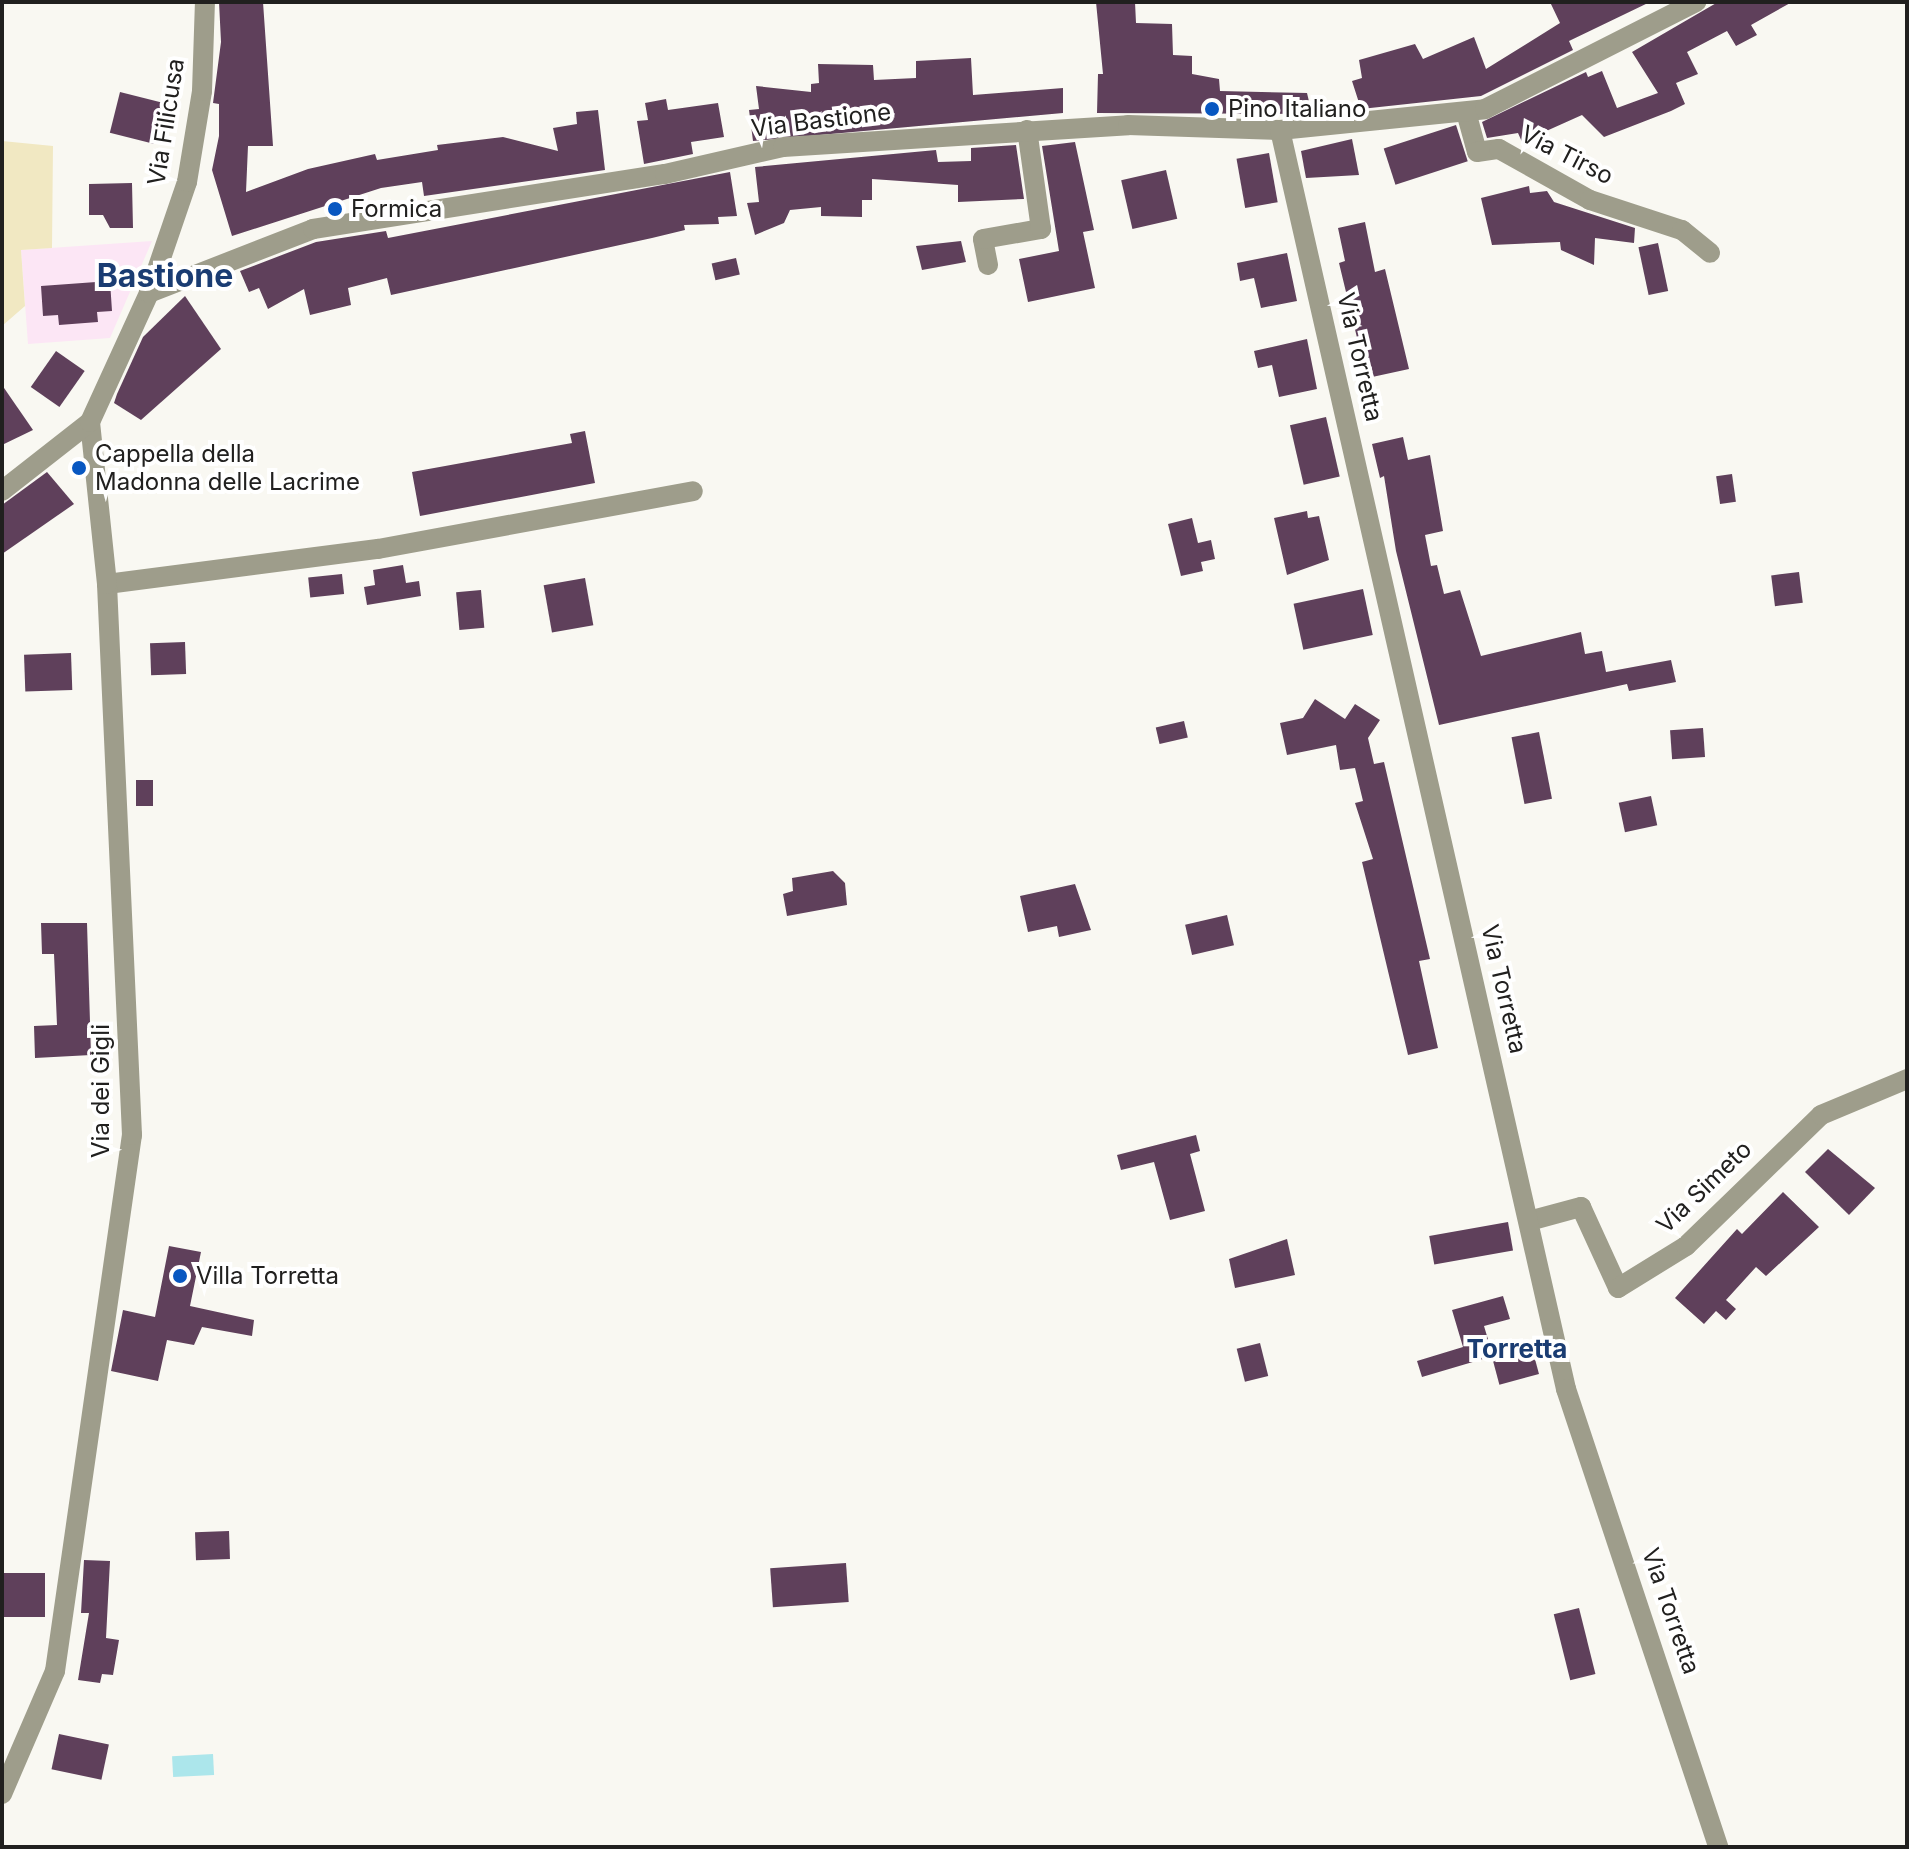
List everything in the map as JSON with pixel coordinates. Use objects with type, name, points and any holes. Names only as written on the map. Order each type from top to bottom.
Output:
[{"type":"street","name":"Via Filicusa","points":[[149,293],[187,182],[202,91],[205,2]]},
{"type":"street","name":"Via Bastione","points":[[149,293],[313,229],[665,174],[783,147],[1128,125],[1280,130],[1466,112],[1527,93],[1696,2]]},
{"type":"street","name":"Via Tirso","points":[[1466,112],[1477,152],[1499,149],[1590,200],[1682,230],[1710,253]]},
{"type":"street","points":[[988,265],[983,239],[1041,229],[1027,130]]},
{"type":"street","name":"Via Torretta","points":[[1280,130],[1566,1389],[1718,1847]]},
{"type":"street","points":[[2,491],[90,422],[149,293]]},
{"type":"street","name":"Via dei Gigli","points":[[2,1794],[55,1671],[132,1135],[107,584],[90,422]]},
{"type":"street","points":[[107,584],[378,549],[693,491]]},
{"type":"street","name":"Via Simeto","points":[[1529,1221],[1581,1207],[1618,1288],[1686,1246],[1821,1115],[1907,1079]]},
{"type":"shaded area","points":[[2,141],[53,146],[52,248],[21,250],[25,306],[2,326]]},
{"type":"shaded area","points":[[152,241],[110,338],[28,344],[21,250]]},
{"type":"water","points":[[213,1754],[214,1775],[173,1777],[172,1756]]},
{"type":"building","points":[[219,2],[263,2],[273,146],[248,146],[246,192],[308,169],[375,154],[377,160],[438,150],[437,145],[503,137],[558,151],[553,128],[577,124],[576,112],[598,110],[605,170],[424,196],[422,182],[381,188],[232,236],[212,170],[219,136],[219,104],[213,103],[221,42]]},
{"type":"building","points":[[1096,2],[1135,2],[1136,23],[1172,24],[1173,55],[1192,56],[1192,74],[1219,79],[1220,91],[1307,93],[1312,114],[1097,113],[1098,74],[1103,74]]},
{"type":"building","points":[[1550,2],[1650,2],[1569,41],[1573,50],[1481,96],[1361,109],[1352,81],[1362,78],[1359,60],[1415,44],[1423,59],[1474,37],[1486,69],[1560,23]]},
{"type":"building","points":[[1718,2],[1792,2],[1751,25],[1757,35],[1736,46],[1727,31],[1687,52],[1698,74],[1676,83],[1685,104],[1671,111],[1604,137],[1582,115],[1522,142],[1518,133],[1487,138],[1482,122],[1586,72],[1588,77],[1602,71],[1617,108],[1658,93],[1632,52]]},
{"type":"building","points":[[971,58],[973,95],[1063,88],[1063,113],[753,141],[749,110],[759,109],[756,86],[811,92],[811,84],[819,83],[818,64],[873,65],[874,80],[916,78],[916,61]]},
{"type":"building","points":[[120,92],[164,103],[154,144],[110,133]]},
{"type":"building","points":[[666,99],[668,110],[718,103],[724,137],[691,142],[693,154],[644,164],[637,121],[648,120],[645,103]]},
{"type":"building","points":[[1456,125],[1468,161],[1395,185],[1384,148]]},
{"type":"building","points":[[1352,139],[1359,175],[1306,178],[1301,151]]},
{"type":"building","points":[[1075,142],[1094,230],[1083,232],[1095,288],[1028,302],[1019,259],[1059,251],[1042,146]]},
{"type":"building","points":[[1016,145],[1024,199],[958,202],[958,185],[872,179],[872,200],[862,200],[862,217],[821,216],[821,207],[790,210],[784,223],[755,235],[747,203],[759,202],[755,167],[936,150],[938,162],[971,161],[971,148]]},
{"type":"building","points":[[1269,153],[1278,202],[1245,208],[1237,159]]},
{"type":"building","points":[[1166,170],[1177,219],[1132,229],[1121,180]]},
{"type":"building","points":[[730,172],[737,216],[718,217],[719,224],[684,225],[685,230],[652,238],[391,295],[387,278],[348,288],[351,305],[310,315],[304,289],[268,309],[259,288],[249,292],[240,271],[316,242],[386,231],[388,238]]},
{"type":"building","points":[[132,183],[133,228],[110,228],[103,215],[89,215],[89,184]]},
{"type":"building","points":[[1529,186],[1530,193],[1547,191],[1554,202],[1635,228],[1634,243],[1595,238],[1594,265],[1561,250],[1560,242],[1492,245],[1481,198]]},
{"type":"building","points":[[1365,222],[1375,272],[1385,269],[1409,369],[1363,379],[1351,348],[1359,346],[1339,263],[1345,261],[1338,228]]},
{"type":"building","points":[[961,241],[966,262],[922,270],[916,246]]},
{"type":"building","points":[[1658,243],[1668,291],[1649,295],[1638,247]]},
{"type":"building","points":[[1287,253],[1297,301],[1261,308],[1254,278],[1240,281],[1237,263]]},
{"type":"building","points":[[736,258],[740,275],[715,280],[712,264]]},
{"type":"building","points":[[110,281],[112,311],[97,312],[98,322],[59,325],[58,315],[43,316],[41,286]]},
{"type":"building","points":[[185,296],[221,349],[141,420],[114,403],[117,394],[143,337]]},
{"type":"building","points":[[1307,339],[1317,389],[1279,397],[1272,365],[1258,368],[1254,351]]},
{"type":"building","points":[[56,351],[85,371],[59,407],[31,387]]},
{"type":"building","points":[[2,385],[33,430],[2,445]]},
{"type":"building","points":[[1326,417],[1340,476],[1304,485],[1290,425]]},
{"type":"building","points":[[585,431],[595,483],[420,516],[412,472],[572,443],[570,434]]},
{"type":"building","points":[[1403,437],[1408,460],[1430,455],[1443,531],[1425,535],[1431,566],[1437,565],[1444,594],[1460,590],[1481,656],[1581,632],[1585,654],[1602,651],[1606,672],[1671,660],[1676,682],[1629,691],[1627,684],[1439,725],[1396,551],[1384,476],[1380,478],[1372,444]]},
{"type":"building","points":[[47,472],[74,504],[2,554],[2,505]]},
{"type":"building","points":[[1732,474],[1736,502],[1720,504],[1716,476]]},
{"type":"building","points":[[1307,511],[1308,518],[1319,516],[1329,560],[1287,575],[1274,518]]},
{"type":"building","points":[[1192,518],[1198,543],[1211,540],[1215,559],[1201,562],[1203,571],[1181,576],[1168,524]]},
{"type":"building","points":[[403,565],[406,583],[419,581],[421,596],[367,605],[364,587],[375,585],[373,570]]},
{"type":"building","points":[[1799,572],[1803,603],[1775,606],[1771,575]]},
{"type":"building","points":[[342,574],[344,594],[310,597],[308,578]]},
{"type":"building","points":[[585,578],[593,625],[552,633],[544,585]]},
{"type":"building","points":[[1363,589],[1373,635],[1303,650],[1294,604]]},
{"type":"building","points":[[481,590],[484,628],[459,630],[456,592]]},
{"type":"building","points":[[185,642],[186,674],[151,675],[150,643]]},
{"type":"building","points":[[71,653],[72,690],[25,692],[24,655]]},
{"type":"building","points":[[1315,699],[1345,719],[1355,704],[1380,720],[1368,738],[1374,764],[1384,762],[1430,959],[1419,961],[1438,1048],[1408,1055],[1362,862],[1373,859],[1355,803],[1363,801],[1355,768],[1340,770],[1336,745],[1287,755],[1280,723],[1303,718]]},
{"type":"building","points":[[1184,721],[1188,738],[1160,744],[1156,728]]},
{"type":"building","points":[[1703,728],[1705,757],[1672,759],[1670,730]]},
{"type":"building","points":[[1539,732],[1552,799],[1524,804],[1512,737]]},
{"type":"building","points":[[136,780],[153,780],[153,806],[136,806]]},
{"type":"building","points":[[1651,796],[1657,825],[1625,832],[1619,803]]},
{"type":"building","points":[[833,871],[845,883],[847,905],[787,916],[783,894],[793,891],[792,878]]},
{"type":"building","points":[[1075,884],[1091,930],[1059,937],[1057,926],[1028,932],[1020,896]]},
{"type":"building","points":[[1227,915],[1234,945],[1192,955],[1185,925]]},
{"type":"building","points":[[41,923],[87,923],[91,1055],[35,1058],[34,1026],[57,1025],[54,954],[42,954]]},
{"type":"building","points":[[1196,1135],[1200,1151],[1190,1154],[1205,1211],[1170,1220],[1154,1162],[1121,1170],[1117,1155]]},
{"type":"building","points":[[1828,1149],[1875,1188],[1849,1215],[1805,1172]]},
{"type":"building","points":[[1783,1192],[1819,1227],[1766,1276],[1756,1267],[1726,1300],[1736,1309],[1726,1320],[1716,1311],[1704,1324],[1675,1298],[1737,1229],[1742,1234]]},
{"type":"building","points":[[1508,1222],[1513,1251],[1434,1264],[1429,1236]]},
{"type":"building","points":[[1287,1239],[1295,1275],[1235,1288],[1229,1259]]},
{"type":"building","points":[[169,1246],[201,1252],[190,1306],[254,1320],[252,1336],[202,1327],[194,1345],[167,1340],[158,1381],[111,1371],[123,1310],[155,1317]]},
{"type":"building","points":[[1503,1296],[1510,1319],[1484,1326],[1493,1356],[1422,1377],[1417,1361],[1463,1347],[1452,1310]]},
{"type":"building","points":[[1260,1343],[1268,1376],[1245,1382],[1237,1349]]},
{"type":"building","points":[[1532,1348],[1539,1374],[1499,1385],[1492,1359]]},
{"type":"building","points":[[229,1531],[230,1559],[196,1560],[195,1532]]},
{"type":"building","points":[[84,1560],[110,1561],[106,1638],[119,1640],[113,1675],[102,1674],[100,1683],[78,1680],[89,1613],[81,1613]]},
{"type":"building","points":[[846,1563],[849,1602],[773,1607],[770,1568]]},
{"type":"building","points":[[2,1573],[45,1573],[45,1617],[2,1617]]},
{"type":"building","points":[[1579,1608],[1595,1674],[1570,1680],[1554,1614]]},
{"type":"building","points":[[59,1734],[109,1745],[101,1780],[52,1769]]},
{"type":"place","name":"Pino Italiano","points":[[1212,109]]},
{"type":"place","name":"Formica","points":[[335,209]]},
{"type":"place","name":"Cappella della Madonna delle Lacrime","points":[[79,468]]},
{"type":"place","name":"Villa Torretta","points":[[180,1276]]},
{"type":"district","name":"Bastione","points":[[165,276]]},
{"type":"district","name":"Torretta","points":[[1517,1349]]}]
